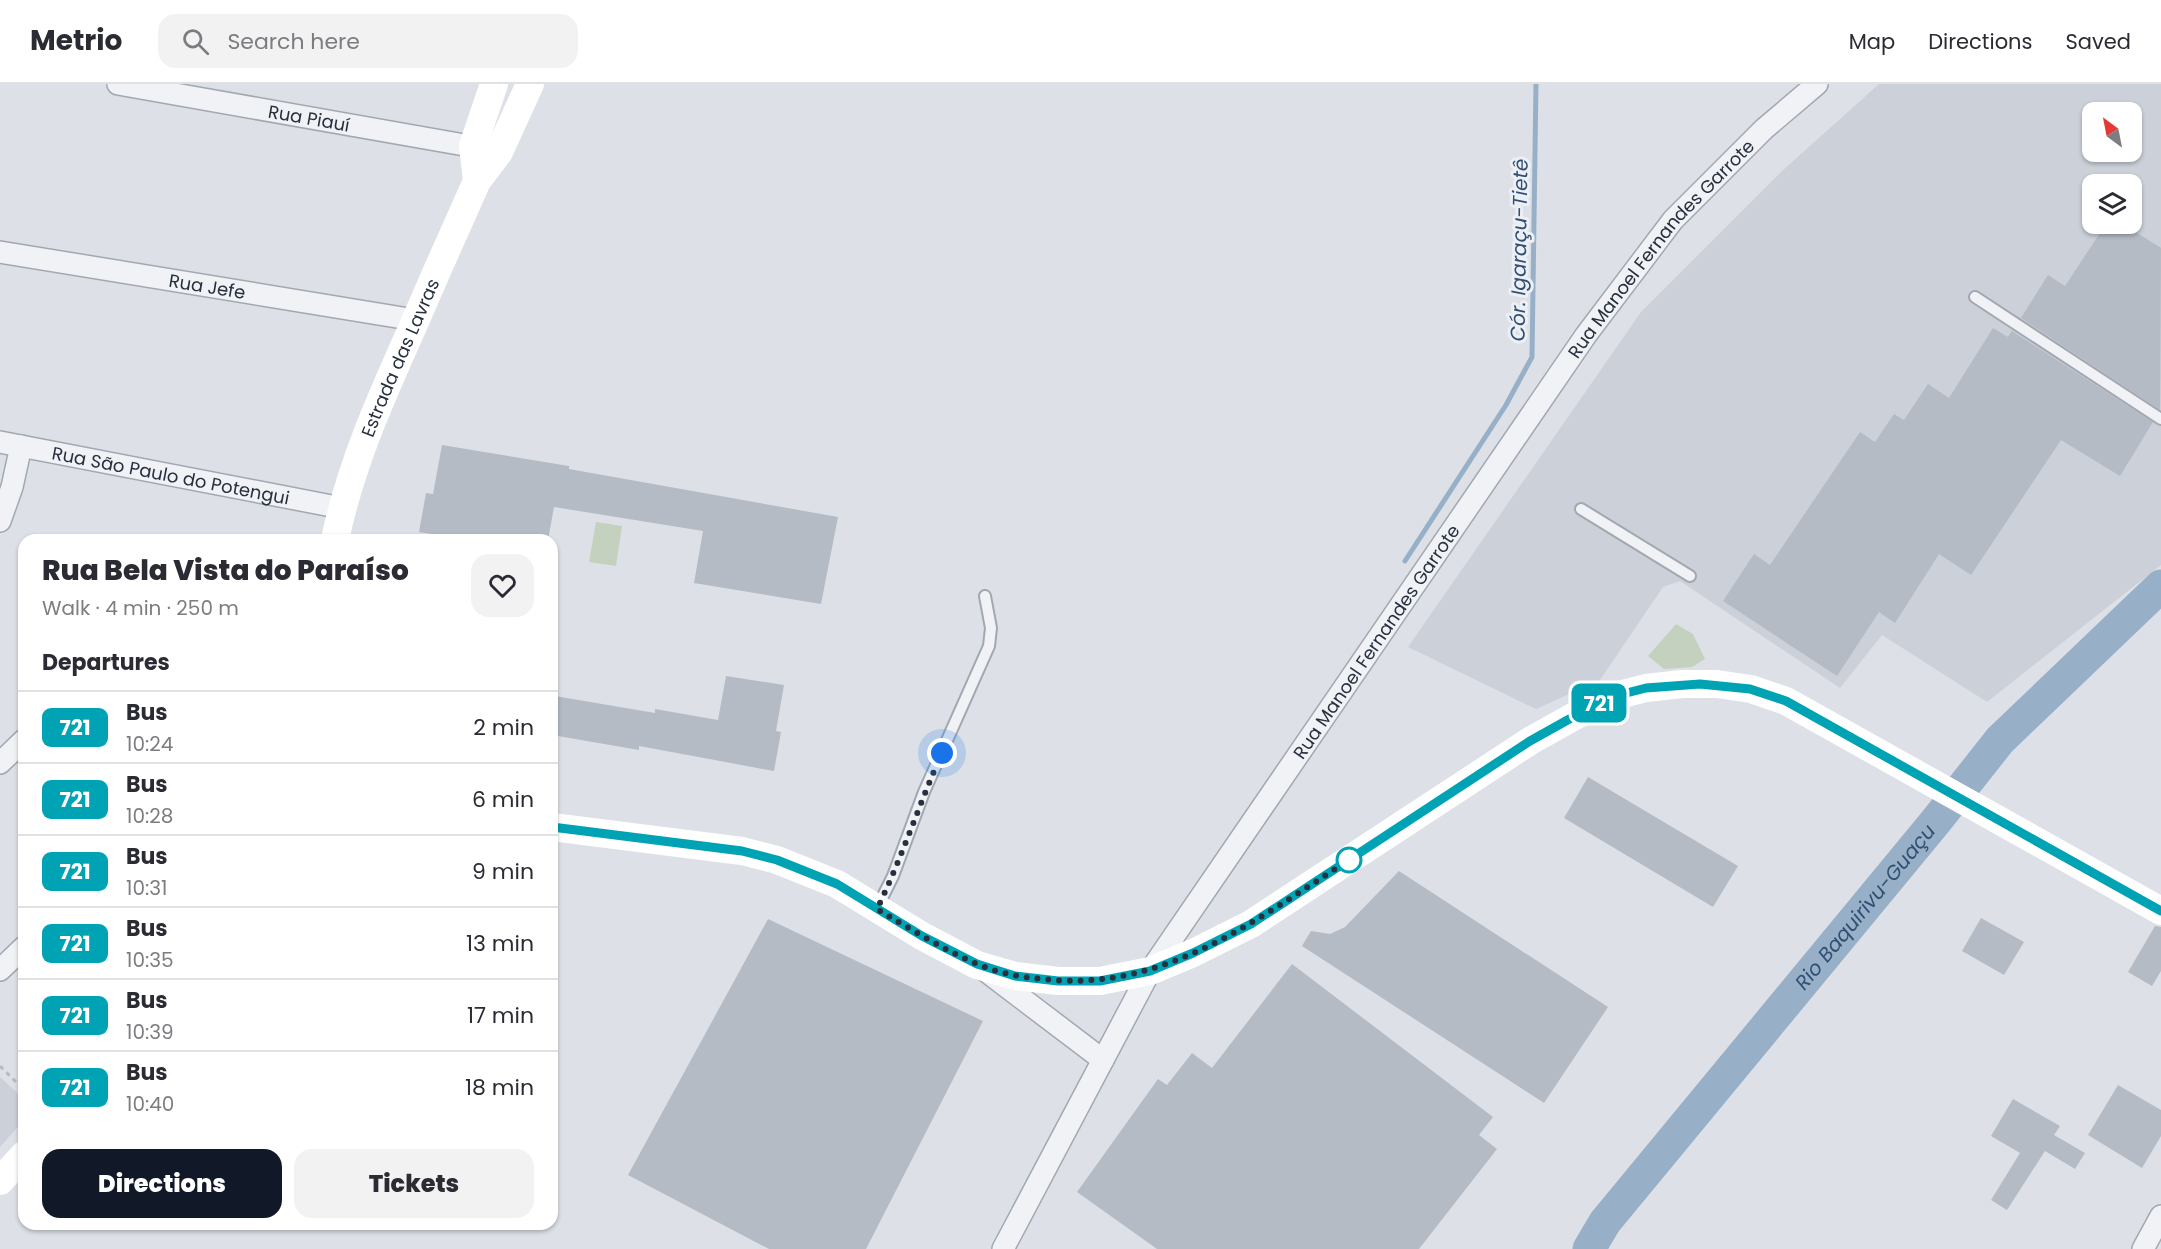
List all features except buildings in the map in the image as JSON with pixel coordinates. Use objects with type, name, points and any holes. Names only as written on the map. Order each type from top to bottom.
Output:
[{"type":"main road","points":[[486,149],[494,84]]},
{"type":"main road","points":[[486,149],[531,84]]},
{"type":"main road","name":"Estrada das Lavras","points":[[336,534],[342,508],[380,400],[477,181],[486,149]]},
{"type":"main road","points":[[558,828],[742,851],[777,860],[837,884],[922,936],[977,964],[1015,976],[1058,981],[1100,981],[1150,971],[1193,953],[1251,924],[1530,741],[1607,698],[1646,688],[1682,684],[1717,684],[1759,692],[1786,701],[2161,911]]},
{"type":"main road","points":[[0,1181],[18,1162]]},
{"type":"street","name":"Rua Piauí","points":[[118,84],[486,149]]},
{"type":"street","name":"Rua Manoel Fernandes Garrote","points":[[1003,1249],[1150,971],[1593,326],[1673,220],[1764,129],[1817,84]]},
{"type":"street","name":"Rua Jefe","points":[[0,252],[415,320]]},
{"type":"street","name":"Rua São Paulo do Potengui","points":[[10,444],[342,508]]},
{"type":"street","points":[[0,521],[12,487],[10,444]]},
{"type":"street","points":[[0,763],[18,746]]},
{"type":"street","points":[[0,970],[18,953]]},
{"type":"street","points":[[977,964],[1103,1060]]},
{"type":"street","points":[[2143,1249],[2161,1216]]},
{"type":"lane","points":[[1976,297],[2161,419]]},
{"type":"lane","points":[[1581,509],[1690,576]]},
{"type":"lane","points":[[877,909],[893,876],[924,792],[990,646],[991,628],[985,596]]},
{"type":"path","points":[[0,1066],[18,1084]]},
{"type":"shaded area","points":[[1879,84],[2161,84],[2161,565],[1987,702],[1882,635],[1840,688],[1680,581],[1663,587],[1600,680],[1536,709],[1408,647],[1641,312],[1781,172]]},
{"type":"shaded area","points":[[0,1077],[18,1094],[18,1127],[0,1147]]},
{"type":"green space","points":[[596,522],[622,526],[616,566],[589,562]]},
{"type":"green space","points":[[1676,624],[1693,634],[1705,659],[1692,667],[1664,669],[1648,656]]},
{"type":"waterway","name":"Cór. Igaraçu-Tietê","points":[[1405,561],[1506,405],[1532,357],[1536,84]]},
{"type":"waterway","name":"Rio Baquirivu-Guaçu","points":[[1589,1249],[1605,1222],[1936,821],[2000,740],[2161,586]]},
{"type":"bus line","name":"721","points":[[558,828],[742,851],[777,860],[837,884],[922,936],[977,964],[1015,976],[1058,981],[1100,981],[1150,971],[1193,953],[1251,924],[1530,741],[1607,698],[1646,688],[1682,684],[1717,684],[1750,689],[1786,701],[2161,911]]},
{"type":"route","points":[[942,753],[924,792],[893,876],[877,909],[922,936],[977,964],[1015,976],[1058,981],[1100,981],[1150,971],[1193,953],[1251,924],[1349,860]]}]
